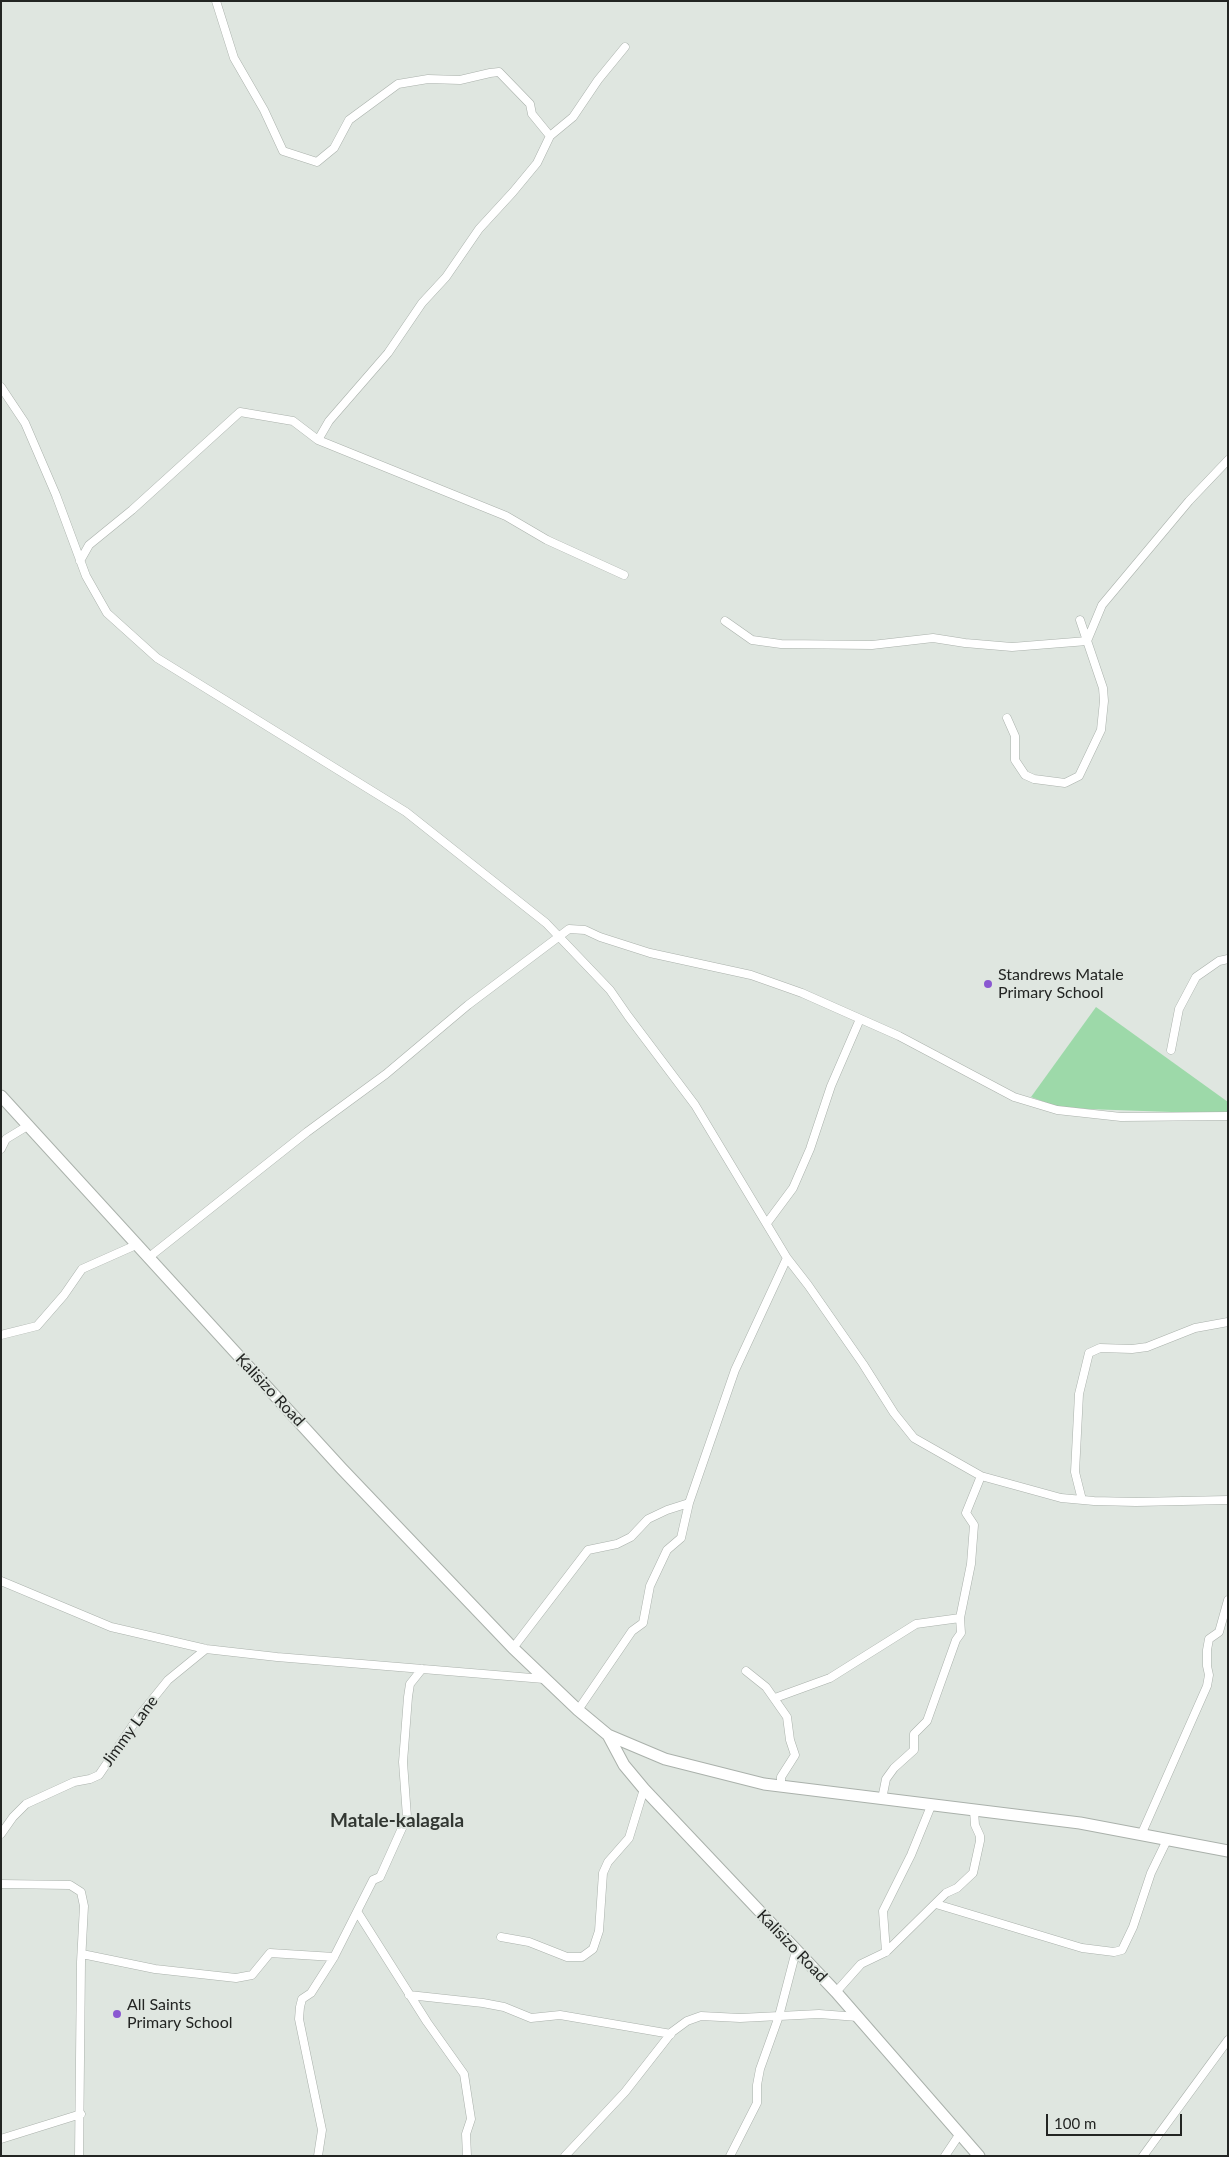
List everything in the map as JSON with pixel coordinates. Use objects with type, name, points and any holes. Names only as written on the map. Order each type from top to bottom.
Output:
[{"type":"street","points":[[216,1],[234,58],[264,110],[283,151],[317,162],[334,148],[349,120],[398,84],[428,79],[460,80],[500,72],[530,104],[532,114],[550,136]]},
{"type":"street","points":[[318,440],[329,422],[388,353],[422,303],[446,277],[479,229],[537,163],[550,136],[573,117],[598,80],[625,47]]},
{"type":"street","points":[[1,387],[25,423],[80,561],[96,596],[107,613],[157,658],[406,812],[546,923],[610,990],[695,1105],[787,1258],[863,1364],[894,1413],[914,1438],[981,1476],[1060,1498],[1136,1502],[1228,1500]]},
{"type":"street","points":[[80,561],[89,545],[132,510],[240,412],[293,421],[318,440],[506,516],[547,540],[624,574]]},
{"type":"street","points":[[1087,641],[1102,605],[1189,501],[1228,460]]},
{"type":"street","points":[[1007,718],[1015,736],[1015,760],[1025,775],[1034,779],[1065,784],[1079,776],[1096,743],[1104,714],[1103,688],[1080,620]]},
{"type":"street","points":[[725,621],[752,640],[781,644],[872,646],[933,638],[1012,647],[1087,641]]},
{"type":"street","points":[[148,1258],[307,1132],[386,1074],[468,1005],[569,929],[585,930],[600,937],[650,953],[751,975],[802,993],[899,1036],[1014,1097],[1057,1110],[1121,1117],[1228,1116]]},
{"type":"street","points":[[1171,1050],[1180,1010],[1196,977],[1219,961],[1228,959]]},
{"type":"street","points":[[767,1223],[793,1188],[810,1149],[830,1086],[860,1019]]},
{"type":"street","name":"Kalisizo Road","points":[[1,1096],[342,1469],[513,1648],[544,1679],[608,1736],[624,1765],[644,1789],[836,1992],[979,2156]]},
{"type":"street","points":[[1,1149],[6,1139],[29,1125]]},
{"type":"street","points":[[1,1335],[37,1326],[64,1295],[82,1269],[136,1245]]},
{"type":"street","points":[[578,1710],[632,1631],[643,1623],[650,1586],[666,1550],[681,1538],[689,1503],[735,1370],[787,1258]]},
{"type":"street","points":[[1082,1500],[1075,1472],[1079,1394],[1089,1353],[1100,1348],[1132,1349],[1147,1347],[1194,1328],[1228,1322]]},
{"type":"street","points":[[882,1799],[886,1779],[894,1768],[914,1750],[914,1734],[927,1720],[956,1640],[961,1633],[960,1618],[971,1564],[974,1525],[966,1513],[981,1476]]},
{"type":"street","points":[[513,1648],[588,1550],[617,1544],[631,1537],[648,1520],[667,1510],[689,1503]]},
{"type":"street","points":[[1,1581],[111,1628],[206,1649],[277,1657],[544,1679]]},
{"type":"street","points":[[1141,1835],[1207,1686],[1209,1675],[1206,1666],[1209,1639],[1219,1632],[1228,1600]]},
{"type":"street","points":[[775,1698],[830,1678],[916,1624],[960,1618]]},
{"type":"street","name":"Jimmy Lane","points":[[1,1834],[13,1817],[26,1804],[74,1782],[90,1779],[99,1774],[138,1716],[168,1680],[206,1649]]},
{"type":"street","points":[[318,2156],[322,2130],[299,2019],[300,2007],[302,2000],[311,1993],[334,1957],[358,1913],[373,1880],[380,1877],[407,1817],[404,1762],[408,1697],[410,1684],[422,1669]]},
{"type":"street","points":[[746,1671],[766,1687],[787,1717],[790,1740],[795,1756],[781,1777],[781,1785]]},
{"type":"street","points":[[608,1736],[665,1759],[764,1784],[1080,1823],[1228,1851]]},
{"type":"street","points":[[501,1937],[529,1942],[567,1957],[582,1957],[593,1949],[599,1931],[603,1873],[608,1862],[629,1838],[644,1789]]},
{"type":"street","points":[[886,1952],[883,1911],[911,1855],[931,1806]]},
{"type":"street","points":[[836,1992],[861,1964],[886,1952],[946,1893],[957,1888],[973,1873],[980,1841],[975,1825],[974,1811]]},
{"type":"street","points":[[936,1904],[1082,1948],[1114,1952],[1122,1950],[1141,1906],[1151,1872],[1167,1840]]},
{"type":"street","points":[[1,1884],[70,1885],[81,1892],[84,1906],[79,2156]]},
{"type":"street","points":[[358,1913],[409,1995],[464,2074],[471,2120],[466,2134],[467,2156]]},
{"type":"street","points":[[730,2156],[757,2103],[757,2085],[760,2069],[779,2016],[796,1951]]},
{"type":"street","points":[[82,1954],[155,1969],[236,1978],[252,1975],[270,1953],[334,1957]]},
{"type":"street","points":[[409,1995],[483,2003],[531,2018],[560,2015],[671,2034]]},
{"type":"street","points":[[565,2156],[625,2092],[671,2034],[687,2021],[701,2016],[740,2018],[818,2014],[858,2017]]},
{"type":"street","points":[[1142,2156],[1228,2040]]},
{"type":"street","points":[[1,2138],[81,2114]]},
{"type":"street","points":[[944,2156],[959,2135]]},
{"type":"green space","points":[[1096,1007],[1228,1102],[1228,1114],[1087,1109],[1055,1106],[1031,1097]]},
{"type":"place","name":"Standrews Matale Primary School","points":[[988,984]]},
{"type":"place","name":"All Saints Primary School","points":[[117,2014]]},
{"type":"district","name":"Matale-kalagala","points":[[397,1821]]}]
